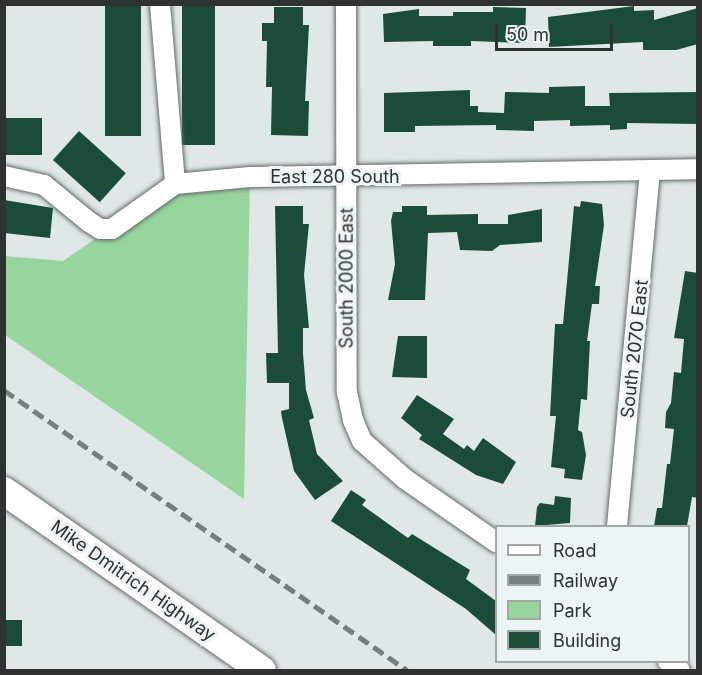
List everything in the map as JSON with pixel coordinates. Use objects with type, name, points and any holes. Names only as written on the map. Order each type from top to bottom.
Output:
[{"type":"highway","name":"Mike Dmitrich Highway","points":[[4,491],[262,670]]},
{"type":"street","points":[[4,176],[44,185],[100,229],[112,229],[175,184],[160,4]]},
{"type":"street","name":"South 2000 East","points":[[346,4],[347,392],[353,420],[362,441],[405,479],[495,541]]},
{"type":"street","name":"East 280 South","points":[[175,184],[250,177],[698,170]]},
{"type":"street","name":"South 2070 East","points":[[617,525],[650,171]]},
{"type":"green space","points":[[250,177],[244,499],[5,335],[4,256],[63,261],[175,184]]},
{"type":"building","points":[[105,4],[141,4],[141,136],[105,136]]},
{"type":"building","points":[[182,4],[215,4],[215,145],[182,145]]},
{"type":"building","points":[[634,6],[634,11],[654,10],[654,20],[698,8],[698,44],[676,50],[643,50],[643,42],[549,47],[548,17]]},
{"type":"building","points":[[274,7],[303,7],[303,25],[309,25],[305,101],[309,101],[308,136],[271,135],[272,87],[266,87],[267,41],[262,41],[262,23],[274,23]]},
{"type":"building","points":[[493,7],[526,8],[525,43],[471,41],[471,46],[433,46],[433,41],[384,42],[383,14],[419,9],[419,16],[453,16],[453,12],[493,12]]},
{"type":"building","points":[[585,86],[585,106],[610,106],[609,93],[698,92],[698,124],[627,123],[627,129],[610,130],[610,125],[570,126],[570,120],[534,121],[534,131],[496,130],[496,125],[415,126],[415,132],[384,132],[384,93],[470,90],[470,106],[478,106],[478,112],[504,113],[505,92],[549,93],[549,87]]},
{"type":"building","points":[[4,118],[42,118],[42,155],[4,155]]},
{"type":"building","points":[[79,131],[126,173],[100,202],[53,160]]},
{"type":"building","points":[[4,200],[53,208],[50,238],[4,233]]},
{"type":"building","points":[[581,201],[602,204],[604,225],[595,286],[600,286],[599,304],[592,304],[587,341],[590,341],[587,400],[581,399],[578,430],[582,432],[586,455],[582,480],[564,478],[565,469],[551,467],[556,416],[550,416],[555,324],[563,324],[574,206],[580,207]]},
{"type":"building","points":[[275,206],[303,206],[303,224],[309,224],[304,275],[309,328],[303,328],[303,353],[306,390],[314,418],[309,420],[317,454],[343,481],[315,500],[294,471],[282,418],[281,411],[289,409],[289,383],[267,383],[266,353],[278,353]]},
{"type":"building","points":[[402,206],[427,206],[427,215],[478,214],[478,224],[508,224],[508,215],[542,209],[542,242],[500,245],[492,251],[460,250],[457,232],[428,233],[425,300],[388,300],[395,264],[391,221],[393,212],[402,212]]},
{"type":"building","points":[[685,271],[698,273],[698,498],[692,497],[687,525],[654,525],[657,508],[662,508],[674,429],[665,428],[666,412],[671,403],[674,372],[681,373],[684,339],[674,338]]},
{"type":"building","points":[[398,336],[427,336],[427,378],[392,377]]},
{"type":"building","points":[[417,395],[454,419],[443,434],[464,449],[467,445],[474,451],[483,438],[516,462],[503,484],[476,475],[419,439],[422,435],[401,418]]},
{"type":"building","points":[[351,490],[366,500],[362,505],[408,538],[412,534],[470,570],[466,579],[495,600],[495,634],[466,609],[331,521]]},
{"type":"building","points":[[555,496],[571,498],[570,523],[535,525],[537,507],[540,503],[554,505]]},
{"type":"building","points":[[4,620],[22,620],[22,646],[4,646]]},
{"type":"railway","points":[[4,390],[407,670]]}]
